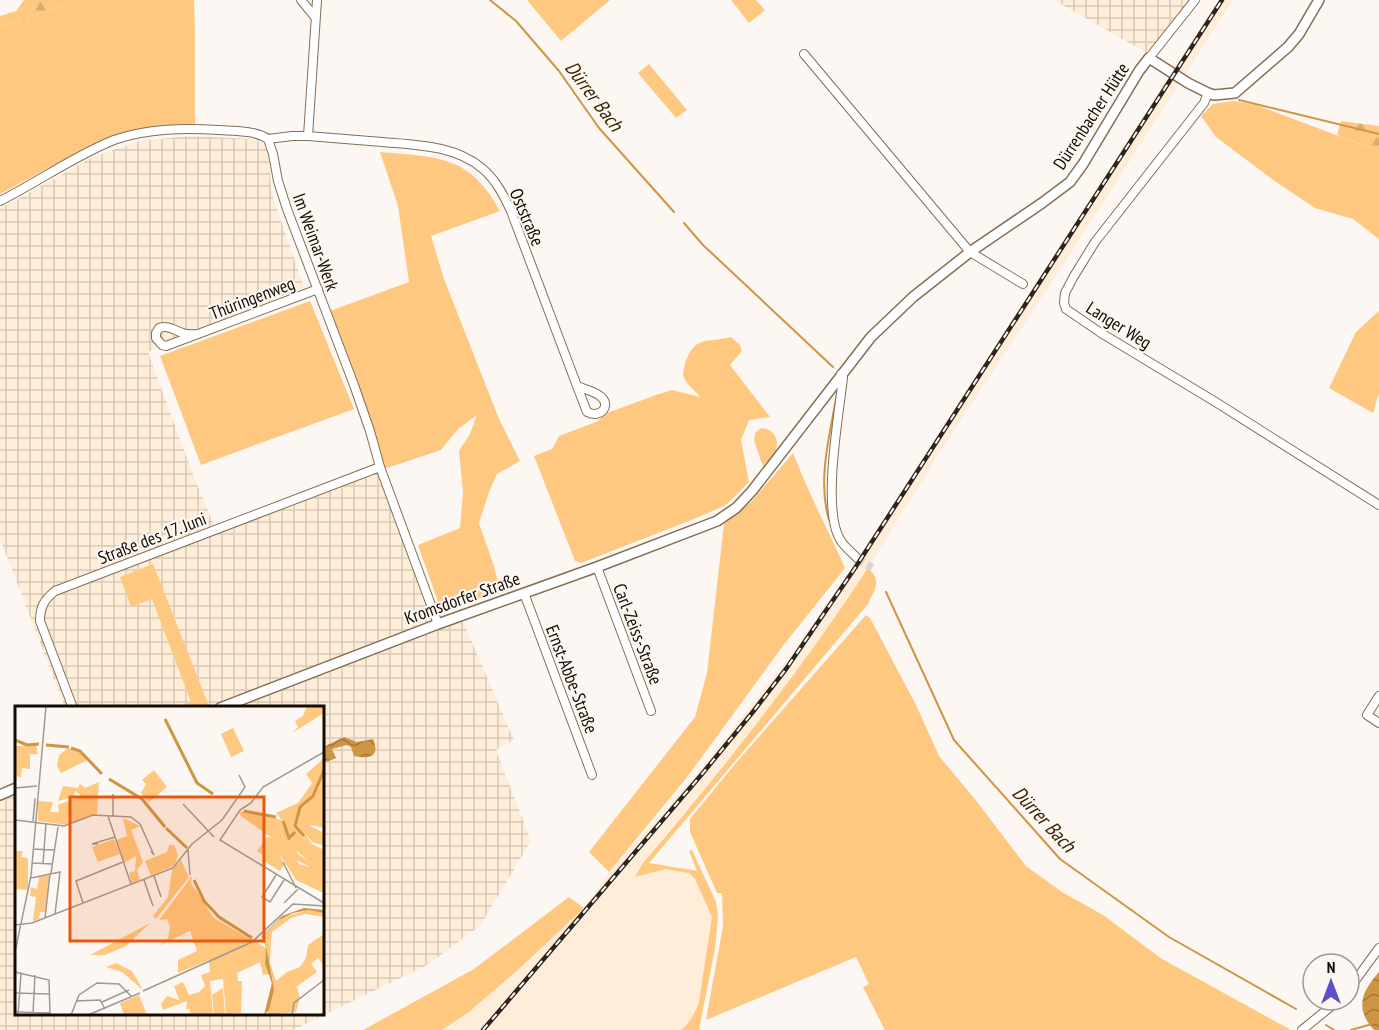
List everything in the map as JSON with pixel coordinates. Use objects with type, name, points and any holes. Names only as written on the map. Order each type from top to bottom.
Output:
[{"type":"street","points":[[301,0],[316,19]]},
{"type":"street","points":[[308,136],[317,0]]},
{"type":"street","name":"Dürrenbacher Hütte","points":[[717,520],[736,508],[752,491],[877,330],[913,297],[970,252],[1070,182],[1138,71],[1195,0]]},
{"type":"street","points":[[1208,93],[1214,95],[1235,93],[1288,47],[1299,34],[1319,0]]},
{"type":"street","points":[[804,54],[970,252],[1023,284]]},
{"type":"street","name":"Dürrenbacher Hütte","points":[[1149,58],[1208,93]]},
{"type":"street","name":"Langer Weg","points":[[1208,93],[1204,103],[1095,242],[1065,293],[1066,309],[1379,505]]},
{"type":"street","points":[[0,201],[89,151],[116,140],[147,132],[188,128],[257,133],[268,139]]},
{"type":"street","name":"Oststraße","points":[[268,139],[308,136],[431,147],[459,154],[477,164],[501,191],[511,212],[577,386]]},
{"type":"street","name":"Im Weimar-Werk","points":[[268,139],[287,209],[354,385],[380,467],[438,624]]},
{"type":"street","name":"Thüringenweg","points":[[198,334],[186,334],[165,326],[159,328],[156,338],[166,346],[318,290]]},
{"type":"street","points":[[841,374],[843,378],[832,469],[832,502],[835,528],[840,540],[857,558]]},
{"type":"street","name":"Straße des 17. Juni","points":[[72,706],[40,621],[40,613],[46,597],[55,591],[380,467]]},
{"type":"street","name":"Kromsdorfer Straße","points":[[225,706],[717,520]]},
{"type":"street","name":"Carl-Zeiss-Straße","points":[[597,567],[651,711]]},
{"type":"street","name":"Ernst-Abbe-Straße","points":[[524,593],[592,775]]},
{"type":"street","points":[[1379,696],[1367,716],[1379,723]]},
{"type":"street","points":[[0,795],[15,788]]},
{"type":"street","points":[[1361,973],[1379,948]]},
{"type":"street","points":[[1302,1030],[1325,1012]]},
{"type":"shaded area","points":[[1054,0],[1198,0],[1154,57]]},
{"type":"shaded area","points":[[1218,0],[1233,0],[954,430],[854,590],[745,740],[643,862],[697,871],[716,918],[695,1030],[442,1030],[469,1012],[584,908],[609,872],[697,774],[794,651],[856,562]]},
{"type":"shaded area","points":[[190,136],[255,139],[267,148],[272,195],[304,287],[148,352],[216,530],[380,467],[438,624],[463,621],[514,740],[496,750],[531,841],[480,926],[427,965],[324,1015],[324,706],[65,706],[0,539],[0,208],[93,157],[139,141]]},
{"type":"shaded area","points":[[15,795],[15,1015],[324,1015],[293,1030],[0,1030],[0,801]]},
{"type":"green space","points":[[24,0],[77,0],[0,27],[0,16],[16,11]]},
{"type":"green space","points":[[77,0],[194,0],[195,124],[142,129],[117,137],[70,157],[0,194],[0,27]]},
{"type":"green space","points":[[527,0],[610,0],[561,41]]},
{"type":"green space","points":[[731,0],[756,0],[765,10],[749,23]]},
{"type":"green space","points":[[649,64],[687,110],[676,118],[638,73]]},
{"type":"green space","points":[[1233,101],[1256,105],[1379,151],[1379,239],[1353,219],[1315,208],[1216,137],[1201,116],[1213,104]]},
{"type":"green space","points":[[1341,121],[1379,126],[1379,151],[1337,135]]},
{"type":"green space","points":[[380,152],[419,155],[450,162],[477,179],[500,211],[431,236],[444,279],[499,419],[520,461],[497,474],[479,523],[500,591],[442,613],[418,545],[460,528],[463,492],[459,451],[470,434],[477,415],[458,429],[441,450],[384,469],[330,311],[409,282],[398,206]]},
{"type":"green space","points":[[310,301],[354,409],[201,465],[160,356]]},
{"type":"green space","points":[[1379,311],[1379,393],[1373,413],[1329,388],[1356,332]]},
{"type":"green space","points":[[731,337],[740,345],[742,351],[730,365],[770,417],[749,420],[741,440],[749,482],[726,505],[581,563],[575,561],[534,456],[552,449],[559,436],[596,422],[607,413],[659,394],[672,390],[700,397],[683,376],[689,355],[697,344]]},
{"type":"green space","points":[[761,428],[772,432],[777,442],[775,452],[763,466],[754,441],[755,433]]},
{"type":"green space","points":[[793,453],[845,568],[782,647],[688,776],[609,872],[589,852],[695,717],[707,673],[724,524],[752,501]]},
{"type":"green space","points":[[872,562],[870,570],[876,582],[868,604],[649,863],[697,871],[689,851],[692,850],[716,902],[718,916],[715,949],[699,1030],[681,1030],[692,1017],[699,1002],[712,917],[695,879],[689,873],[665,869],[635,877],[643,863],[733,754],[791,679]]},
{"type":"green space","points":[[153,564],[209,706],[181,706],[191,702],[152,599],[131,607],[120,577]]},
{"type":"green space","points":[[866,615],[870,618],[916,705],[939,756],[1026,866],[1062,892],[1103,915],[1162,959],[1291,1030],[885,1030],[863,987],[869,984],[856,957],[706,1020],[723,926],[722,893],[717,893],[690,832],[690,819],[735,764]]},
{"type":"green space","points":[[569,897],[584,908],[469,1012],[442,1030],[363,1030],[474,969]]},
{"type":"water","points":[[344,737],[357,742],[373,739],[375,750],[372,756],[354,756],[351,747],[347,745],[332,749],[336,758],[324,763],[324,747]]},
{"type":"water","points":[[1379,972],[1379,1030],[1374,1030],[1365,1017],[1362,1004],[1368,987]]},
{"type":"waterway","name":"Dürrer Bach","points":[[490,0],[516,21],[559,71],[599,128],[674,212]]},
{"type":"waterway","points":[[1239,100],[1379,134]]},
{"type":"waterway","name":"Dürrer Bach","points":[[684,223],[703,245],[833,367]]},
{"type":"waterway","name":"Dürrer Bach","points":[[829,520],[824,473],[837,394]]},
{"type":"waterway","name":"Dürrer Bach","points":[[886,592],[954,740],[1060,859],[1169,937],[1296,1009]]},
{"type":"waterway","name":"Dürrer Bach","points":[[1351,1030],[1372,1024]]},
{"type":"waterway","name":"Dürrer Bach","points":[[1326,1025],[1334,1030]]},
{"type":"tunnel","points":[[857,558],[872,568]]},
{"type":"railway","points":[[483,1030],[702,774],[786,669],[855,568],[1222,0]]}]
